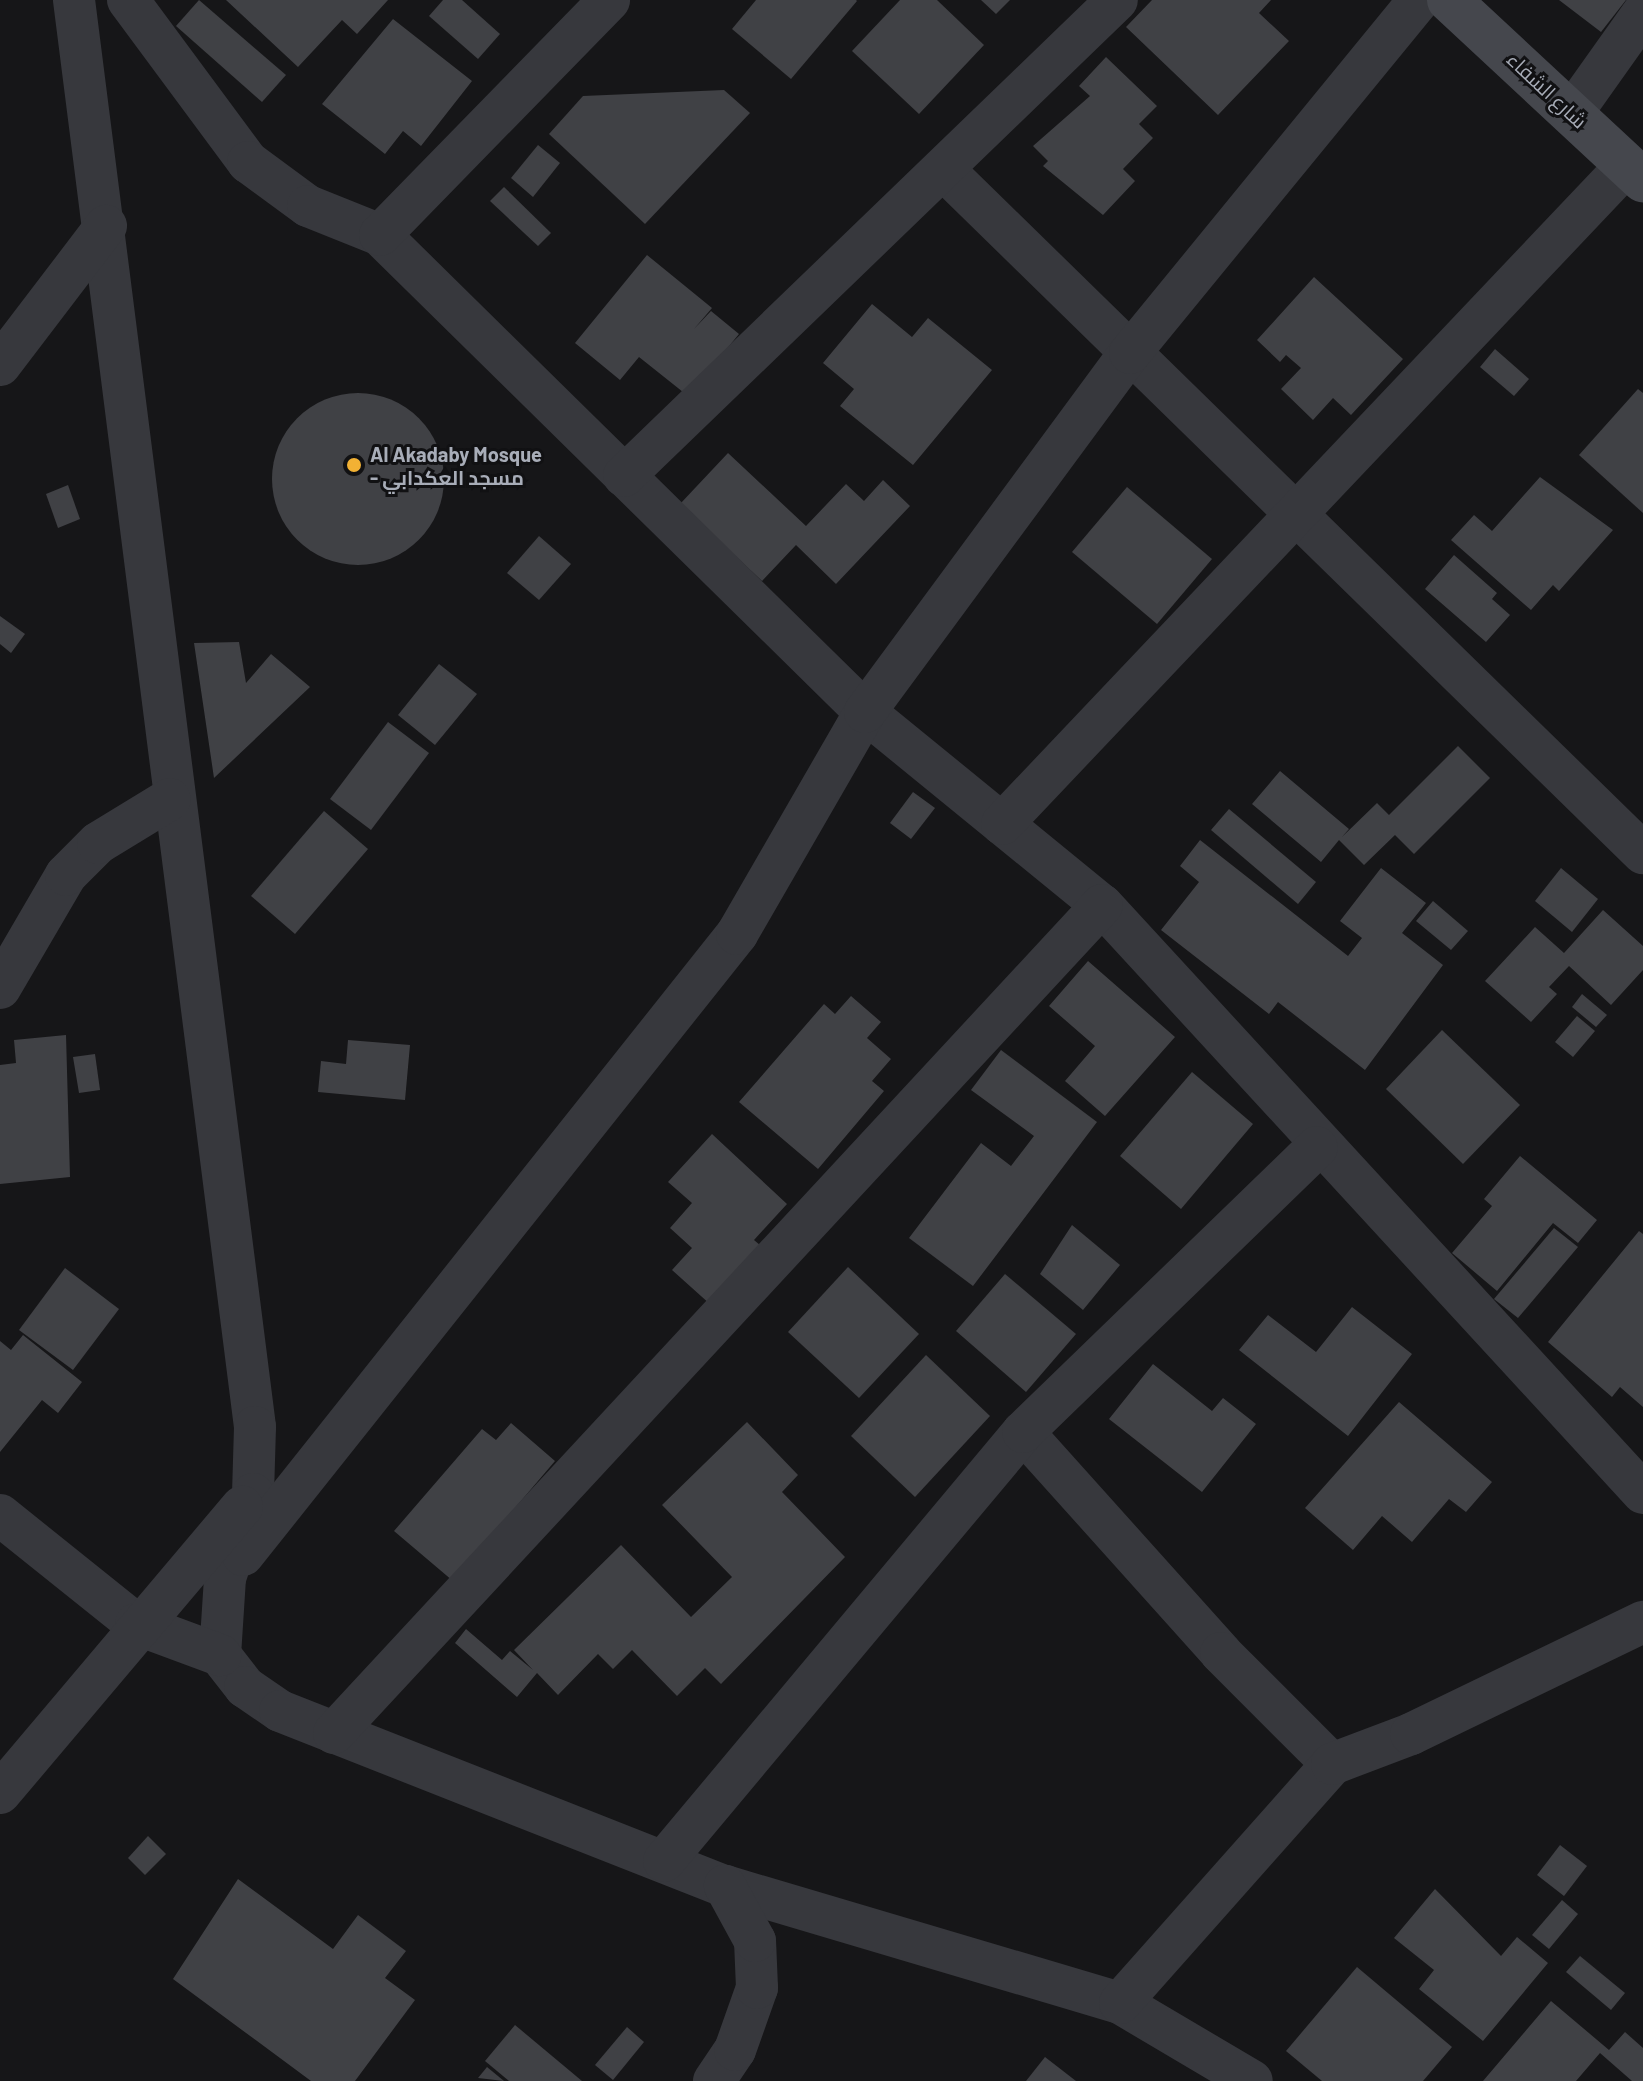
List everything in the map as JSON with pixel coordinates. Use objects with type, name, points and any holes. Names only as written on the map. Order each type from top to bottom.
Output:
[{"type":"street","points":[[74,0],[106,226],[170,799],[255,1427],[253,1494],[225,1578],[220,1655]]},
{"type":"street","points":[[380,235],[609,0]]},
{"type":"street","points":[[624,476],[945,171],[1117,0]]},
{"type":"street","points":[[225,1578],[737,934],[865,712],[1130,353],[1419,0]]},
{"type":"street","name":"شارع الشفاء","points":[[1449,0],[1635,173]]},
{"type":"street","points":[[130,1],[248,162],[308,206],[380,235],[865,712],[1102,905],[1317,1147],[1643,1493]]},
{"type":"street","points":[[1572,113],[1643,13]]},
{"type":"street","points":[[945,171],[1643,853]]},
{"type":"street","points":[[1002,824],[1293,511],[1635,173]]},
{"type":"street","points":[[0,365],[106,226]]},
{"type":"street","points":[[0,988],[66,875],[98,843],[170,799]]},
{"type":"street","points":[[334,1733],[1102,905]]},
{"type":"street","points":[[664,1861],[1023,1432],[1317,1147]]},
{"type":"street","points":[[1023,1432],[1221,1653],[1332,1764]]},
{"type":"street","points":[[0,1793],[136,1624],[253,1494]]},
{"type":"street","points":[[0,1515],[136,1624],[220,1655],[245,1687],[280,1711],[725,1886],[1120,2003],[1252,2081]]},
{"type":"street","points":[[1120,2003],[1332,1764],[1411,1734],[1643,1622]]},
{"type":"street","points":[[714,2081],[735,2050],[757,1988],[755,1941],[725,1886]]},
{"type":"building","points":[[199,0],[286,75],[262,102],[176,26]]},
{"type":"building","points":[[226,0],[388,0],[357,34],[342,20],[298,67]]},
{"type":"building","points":[[443,0],[462,0],[500,34],[478,59],[429,16]]},
{"type":"building","points":[[756,0],[857,1],[791,79],[732,29]]},
{"type":"building","points":[[900,0],[937,0],[984,45],[919,114],[852,51]]},
{"type":"building","points":[[981,0],[1010,0],[996,14]]},
{"type":"building","points":[[1152,0],[1271,0],[1259,13],[1289,41],[1218,115],[1126,27]]},
{"type":"building","points":[[1559,0],[1626,0],[1601,32]]},
{"type":"building","points":[[393,19],[472,81],[421,146],[403,131],[385,154],[322,104]]},
{"type":"building","points":[[1106,57],[1157,106],[1139,124],[1153,138],[1123,169],[1135,181],[1103,215],[1043,166],[1048,161],[1033,146],[1090,96],[1079,86]]},
{"type":"building","points":[[724,90],[750,113],[645,224],[549,134],[583,96]]},
{"type":"building","points":[[538,145],[560,163],[533,197],[511,178]]},
{"type":"building","points":[[504,187],[551,233],[538,246],[490,201]]},
{"type":"building","points":[[647,255],[712,308],[694,329],[711,311],[739,334],[688,396],[639,357],[620,380],[575,343]]},
{"type":"building","points":[[1314,277],[1403,359],[1351,415],[1333,398],[1313,420],[1281,389],[1301,368],[1286,355],[1280,362],[1257,340]]},
{"type":"building","points":[[872,304],[912,337],[928,318],[992,370],[913,465],[840,406],[854,389],[823,363]]},
{"type":"building","points":[[1495,349],[1529,379],[1514,396],[1480,367]]},
{"type":"building","points":[[1638,389],[1643,393],[1643,513],[1579,455]]},
{"type":"building","points":[[358,393],[391,399],[419,418],[438,446],[444,479],[438,512],[419,540],[391,559],[358,565],[325,559],[297,540],[278,512],[272,479],[278,446],[297,418],[325,399]]},
{"type":"building","points":[[728,453],[806,526],[846,484],[864,501],[883,480],[910,506],[836,584],[796,545],[762,581],[680,504]]},
{"type":"building","points":[[1540,477],[1613,530],[1559,591],[1553,585],[1531,610],[1451,540],[1474,515],[1492,531]]},
{"type":"building","points":[[68,485],[80,519],[58,528],[46,494]]},
{"type":"building","points":[[1127,487],[1212,559],[1157,624],[1072,552]]},
{"type":"building","points":[[539,536],[571,564],[539,600],[507,573]]},
{"type":"building","points":[[1454,555],[1497,593],[1492,599],[1510,615],[1486,642],[1425,589]]},
{"type":"building","points":[[0,616],[25,634],[11,653],[0,644]]},
{"type":"building","points":[[239,642],[246,683],[271,654],[310,687],[214,778],[194,643]]},
{"type":"building","points":[[439,664],[477,694],[435,745],[398,715]]},
{"type":"building","points":[[388,722],[429,753],[371,830],[330,799]]},
{"type":"building","points":[[1458,746],[1490,778],[1414,854],[1395,835],[1364,865],[1339,840],[1321,862],[1252,804],[1280,771],[1349,829],[1342,837],[1377,803],[1389,815]]},
{"type":"building","points":[[913,792],[935,808],[911,839],[890,823]]},
{"type":"building","points":[[1229,809],[1316,882],[1298,904],[1211,830]]},
{"type":"building","points":[[324,811],[368,849],[295,934],[251,896]]},
{"type":"building","points":[[1200,840],[1348,956],[1362,938],[1340,921],[1381,868],[1426,903],[1402,933],[1443,965],[1365,1070],[1278,1002],[1269,1014],[1161,930],[1199,882],[1180,866]]},
{"type":"building","points":[[1561,868],[1598,899],[1572,932],[1535,901]]},
{"type":"building","points":[[1433,901],[1468,931],[1451,950],[1416,921]]},
{"type":"building","points":[[1603,910],[1643,946],[1643,970],[1611,1005],[1569,966],[1549,987],[1557,994],[1531,1022],[1485,981],[1535,927],[1564,953]]},
{"type":"building","points":[[1088,961],[1175,1037],[1105,1116],[1065,1081],[1095,1046],[1049,1006]]},
{"type":"building","points":[[1582,994],[1607,1015],[1596,1027],[1572,1007]]},
{"type":"building","points":[[851,996],[881,1022],[867,1038],[891,1059],[872,1081],[884,1091],[818,1169],[739,1102],[824,1004],[835,1014]]},
{"type":"building","points":[[1577,1016],[1595,1031],[1573,1057],[1555,1042]]},
{"type":"building","points":[[1442,1030],[1520,1105],[1463,1164],[1386,1089]]},
{"type":"building","points":[[66,1035],[70,1177],[0,1184],[0,1065],[16,1063],[14,1040]]},
{"type":"building","points":[[348,1040],[410,1045],[405,1100],[318,1092],[321,1061],[346,1064]]},
{"type":"building","points":[[1001,1050],[1097,1122],[973,1286],[909,1238],[981,1143],[1011,1166],[1034,1136],[971,1090]]},
{"type":"building","points":[[95,1054],[100,1090],[79,1093],[73,1057]]},
{"type":"building","points":[[1192,1072],[1253,1124],[1181,1209],[1120,1156]]},
{"type":"building","points":[[712,1134],[787,1204],[754,1240],[774,1257],[721,1314],[672,1270],[692,1248],[670,1228],[692,1203],[668,1182]]},
{"type":"building","points":[[1520,1156],[1597,1220],[1578,1243],[1553,1223],[1497,1291],[1452,1253],[1492,1206],[1484,1199]]},
{"type":"building","points":[[1072,1225],[1120,1265],[1083,1310],[1040,1274]]},
{"type":"building","points":[[1554,1228],[1578,1247],[1518,1318],[1494,1299]]},
{"type":"building","points":[[1639,1231],[1643,1234],[1643,1407],[1620,1387],[1612,1397],[1548,1342]]},
{"type":"building","points":[[848,1267],[919,1334],[859,1398],[788,1332]]},
{"type":"building","points":[[65,1268],[119,1309],[73,1370],[19,1330]]},
{"type":"building","points":[[1005,1274],[1076,1334],[1026,1392],[956,1331]]},
{"type":"building","points":[[1352,1307],[1412,1354],[1348,1436],[1239,1350],[1268,1315],[1316,1352]]},
{"type":"building","points":[[23,1335],[82,1382],[58,1413],[42,1400],[0,1452],[0,1341],[11,1350]]},
{"type":"building","points":[[926,1355],[990,1416],[915,1497],[851,1436]]},
{"type":"building","points":[[1153,1364],[1212,1411],[1223,1398],[1256,1424],[1202,1492],[1109,1419]]},
{"type":"building","points":[[1399,1402],[1492,1482],[1466,1512],[1449,1499],[1412,1542],[1382,1516],[1353,1550],[1305,1508]]},
{"type":"building","points":[[747,1422],[798,1475],[782,1492],[845,1557],[721,1684],[705,1668],[677,1696],[632,1650],[613,1669],[598,1654],[558,1695],[537,1673],[517,1697],[455,1643],[466,1629],[502,1660],[510,1651],[533,1670],[514,1650],[621,1545],[691,1617],[732,1577],[662,1505]]},
{"type":"building","points":[[511,1423],[555,1461],[453,1581],[394,1531],[482,1429],[496,1440]]},
{"type":"building","points":[[148,1836],[166,1854],[145,1875],[128,1858]]},
{"type":"building","points":[[1560,1845],[1587,1866],[1564,1896],[1537,1875]]},
{"type":"building","points":[[238,1879],[333,1949],[358,1915],[406,1951],[385,1978],[415,2000],[355,2081],[311,2081],[173,1979]]},
{"type":"building","points":[[1435,1889],[1501,1956],[1517,1937],[1548,1963],[1483,2041],[1419,1989],[1434,1970],[1394,1938]]},
{"type":"building","points":[[1562,1900],[1578,1914],[1549,1949],[1532,1935]]},
{"type":"building","points":[[1580,1956],[1625,1993],[1611,2010],[1566,1972]]},
{"type":"building","points":[[1357,1967],[1452,2047],[1423,2081],[1322,2081],[1286,2051]]},
{"type":"building","points":[[1551,2001],[1609,2050],[1625,2032],[1643,2048],[1643,2081],[1632,2081],[1600,2053],[1576,2081],[1483,2081]]},
{"type":"building","points":[[515,2025],[582,2081],[509,2081],[485,2061]]},
{"type":"building","points":[[627,2027],[644,2042],[613,2080],[595,2065]]},
{"type":"building","points":[[1045,2057],[1076,2081],[1026,2081]]},
{"type":"building","points":[[487,2067],[504,2081],[478,2078]]},
{"type":"place","name":"Al Akadaby Mosque - مسجد العكدابي","points":[[354,465]]}]
